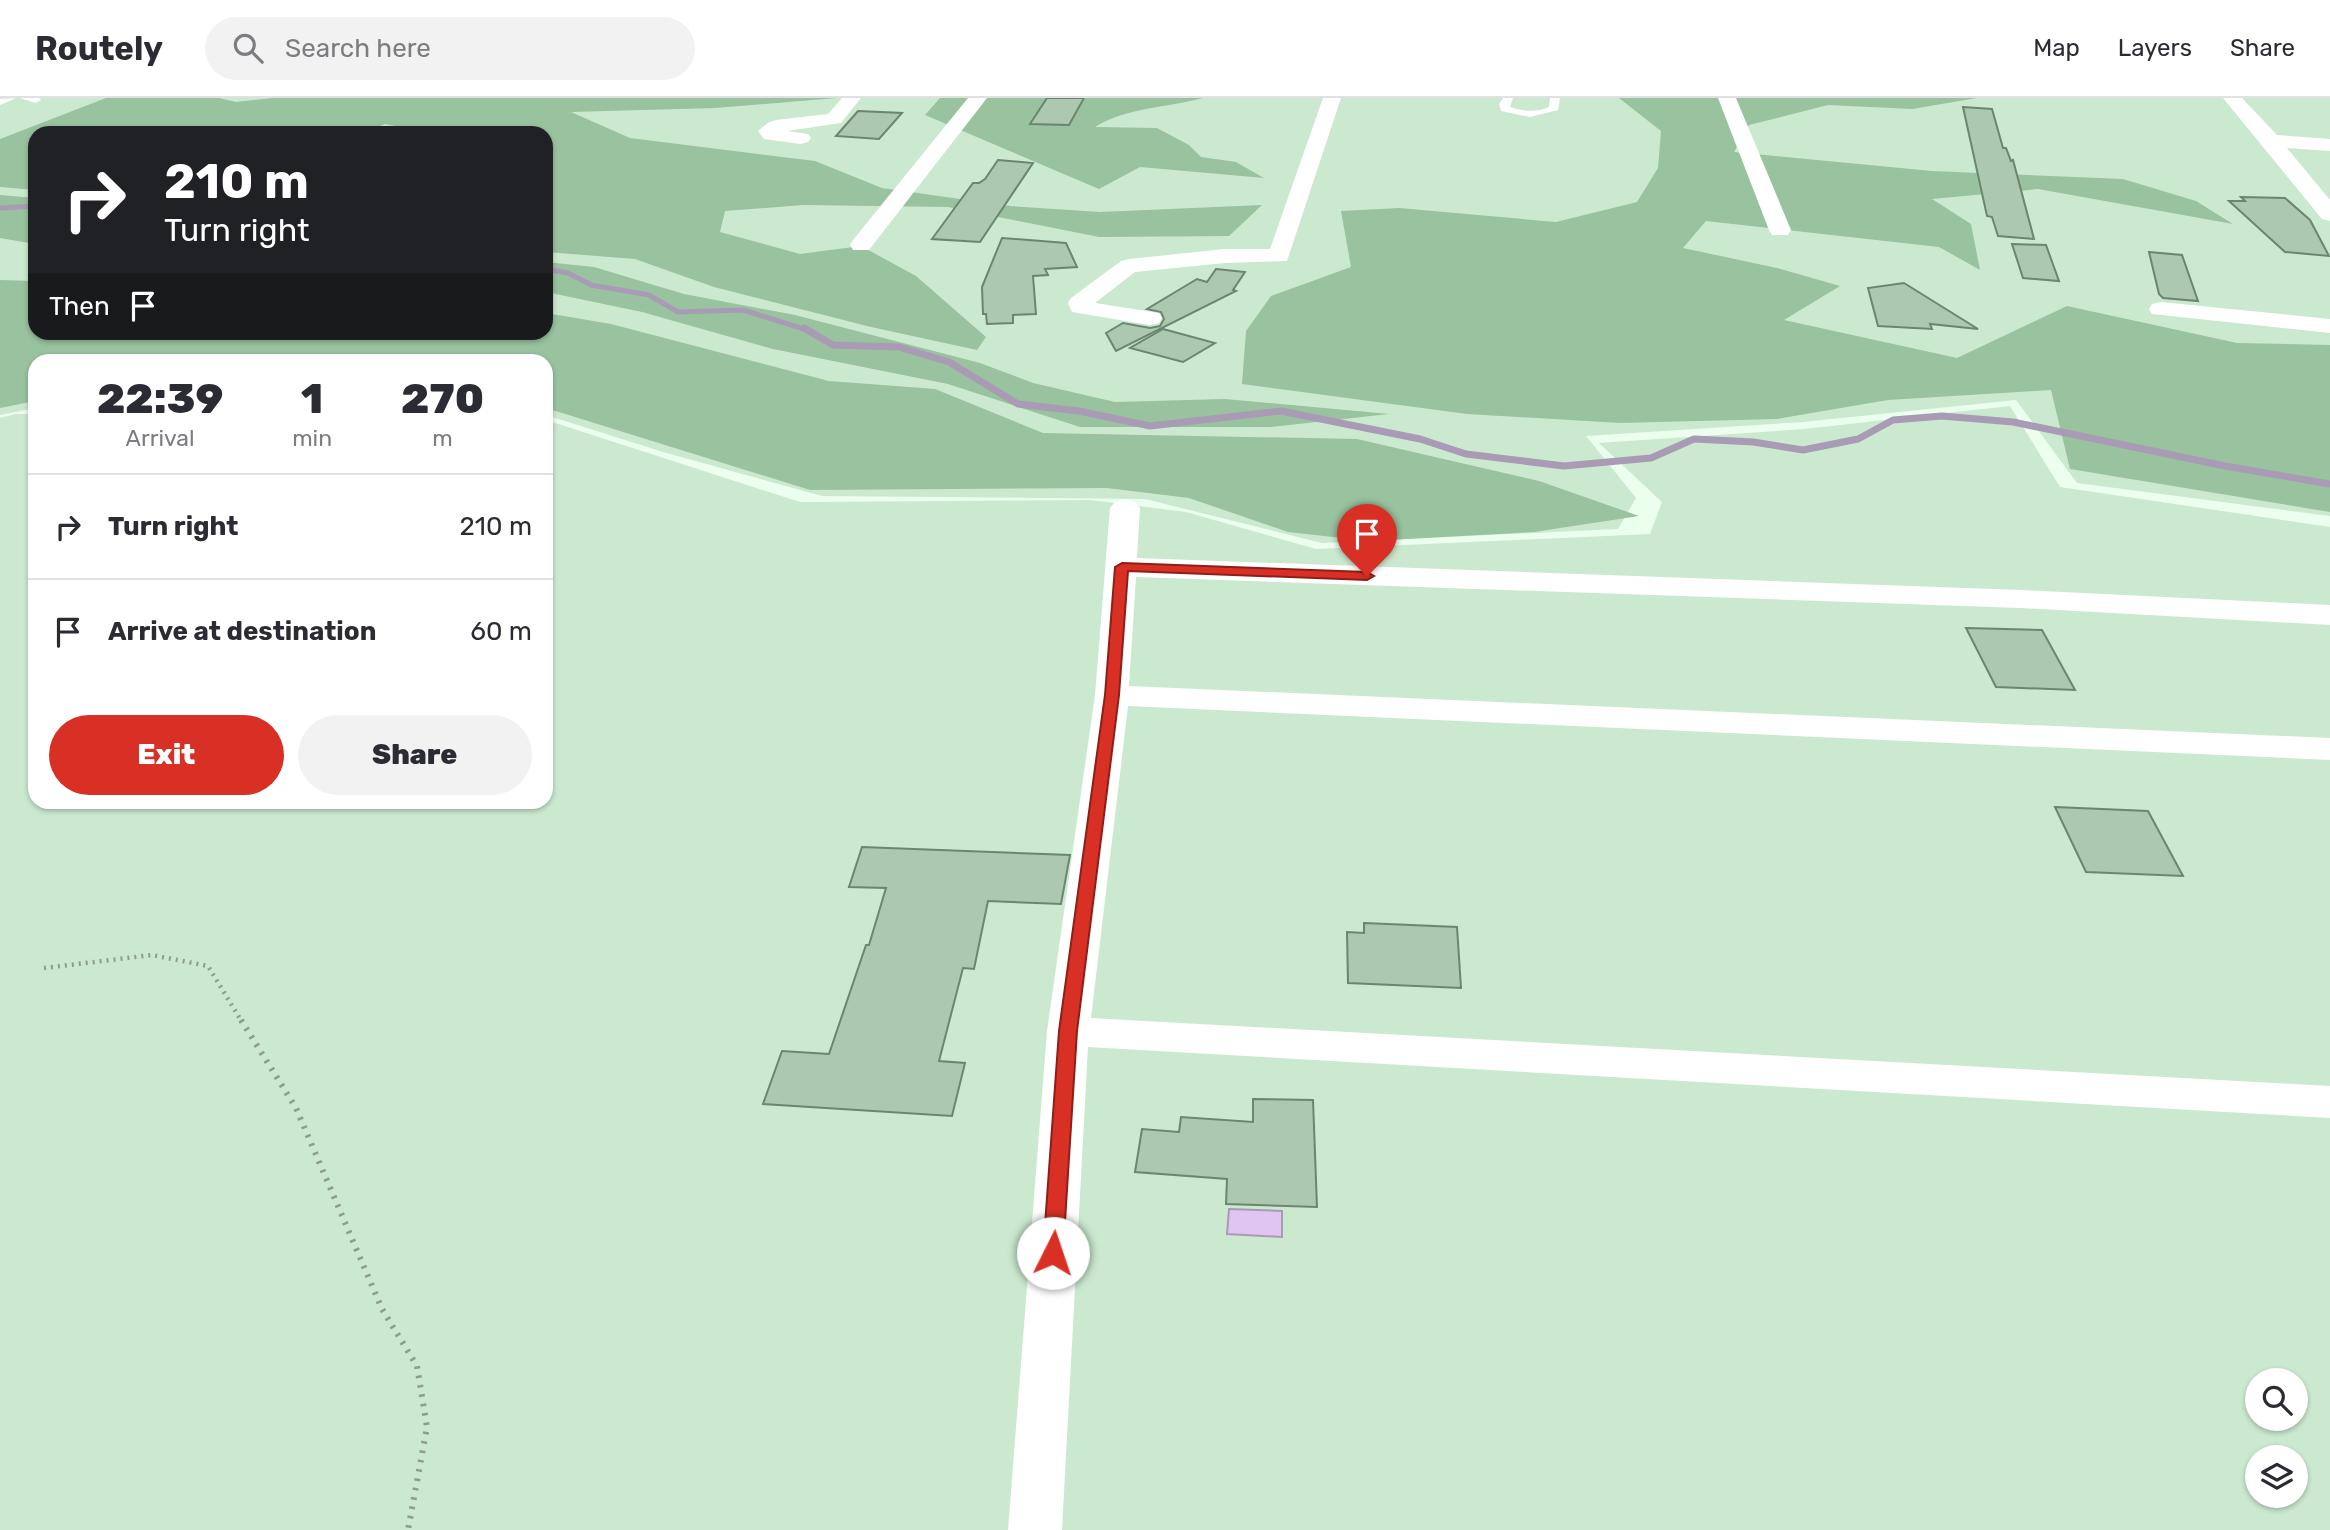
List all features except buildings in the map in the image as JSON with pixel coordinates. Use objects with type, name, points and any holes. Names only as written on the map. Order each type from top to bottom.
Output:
[{"type":"street","points":[[860,246],[978,98]]},
{"type":"street","points":[[1150,318],[1087,309],[1081,307],[1080,303],[1129,266],[1214,256],[1279,256],[1332,98]]},
{"type":"street","points":[[1727,98],[1780,230]]},
{"type":"street","points":[[2232,98],[2330,214]]},
{"type":"street","points":[[762,112],[846,106]]},
{"type":"street","points":[[801,138],[771,135],[768,131],[769,128],[784,124],[830,121],[846,106]]},
{"type":"street","points":[[2271,141],[2330,145]]},
{"type":"street","points":[[2161,309],[2330,326]]},
{"type":"street","points":[[1035,1530],[1068,1031],[1112,695],[1125,508]]},
{"type":"street","points":[[1122,567],[2021,598],[2330,615]]},
{"type":"street","points":[[1112,695],[2330,749]]},
{"type":"street","points":[[1068,1031],[2330,1102]]},
{"type":"lane","points":[[0,102],[11,98]]},
{"type":"lane","points":[[1508,98],[1504,104],[1505,109],[1526,114],[1549,111],[1554,108],[1555,98]]},
{"type":"path","points":[[44,968],[152,955],[208,966],[296,1108],[382,1309],[417,1366],[427,1427],[408,1530]]},
{"type":"green space","points":[[0,98],[2330,98],[2330,516],[2077,483],[2016,400],[1803,422],[1586,436],[1636,498],[1618,529],[1322,543],[1145,499],[822,496],[663,452],[553,417],[553,354],[28,354],[28,409],[0,415]]},
{"type":"green space","points":[[106,98],[219,98],[236,102],[273,98],[837,98],[715,108],[571,112],[630,138],[815,161],[882,188],[1010,206],[1100,212],[1262,205],[1229,236],[1099,237],[948,207],[803,205],[725,211],[720,232],[800,254],[861,246],[916,276],[986,337],[977,350],[871,327],[714,287],[635,259],[553,253],[553,126],[34,126]]},
{"type":"green space","points":[[940,98],[1203,98],[1120,115],[1095,127],[1157,128],[1189,145],[1201,157],[1236,162],[1264,178],[1140,167],[1099,189],[925,115]]},
{"type":"green space","points":[[1619,98],[1977,98],[1912,109],[1828,105],[1749,125],[1734,152],[1932,171],[2123,179],[2196,201],[2233,224],[2038,189],[1932,199],[1971,224],[1980,270],[1939,247],[1706,221],[1683,248],[1777,268],[1840,286],[1784,320],[1957,358],[2067,306],[2237,343],[2330,345],[2330,512],[2070,469],[2051,390],[1888,400],[1777,419],[1620,423],[1467,414],[1242,384],[1246,331],[1271,296],[1351,267],[1341,211],[1399,208],[1556,222],[1637,202],[1658,168],[1661,131]]},
{"type":"green space","points":[[28,128],[28,189],[0,187],[0,139]]},
{"type":"green space","points":[[0,195],[28,197],[28,243],[0,238]]},
{"type":"green space","points":[[553,263],[594,267],[684,294],[795,315],[980,363],[1033,383],[1115,402],[1225,399],[1389,414],[1271,427],[1080,427],[948,384],[773,349],[642,312],[553,293]]},
{"type":"green space","points":[[0,280],[28,281],[28,340],[553,340],[553,314],[611,324],[829,381],[935,389],[1043,433],[1357,439],[1539,481],[1639,516],[1534,532],[1369,541],[1288,532],[1189,498],[1107,488],[810,490],[553,410],[553,354],[28,354],[28,402],[0,408]]},
{"type":"green space","points":[[2010,406],[2060,487],[2330,527],[2330,1530],[0,1530],[0,418],[28,414],[28,809],[553,809],[553,422],[800,502],[1091,500],[1186,512],[1316,549],[1650,534],[1662,502],[1599,443],[1804,429]]},
{"type":"shaded area","points":[[1229,1209],[1282,1211],[1282,1237],[1227,1234]]},
{"type":"waterway","points":[[0,208],[28,206]]},
{"type":"waterway","points":[[553,270],[568,273],[591,285],[649,295],[678,312],[743,310],[807,330]]},
{"type":"waterway","points":[[804,328],[833,345],[899,347],[949,362],[1018,404],[1079,411],[1150,426],[1281,411],[1420,439],[1466,454],[1564,466],[1651,458],[1694,439],[1753,442],[1803,450],[1858,439],[1893,420],[1942,416],[2013,422],[2225,466],[2330,484]]},
{"type":"route","points":[[1053,1253],[1068,1031],[1112,695],[1122,567],[1367,576]]}]
